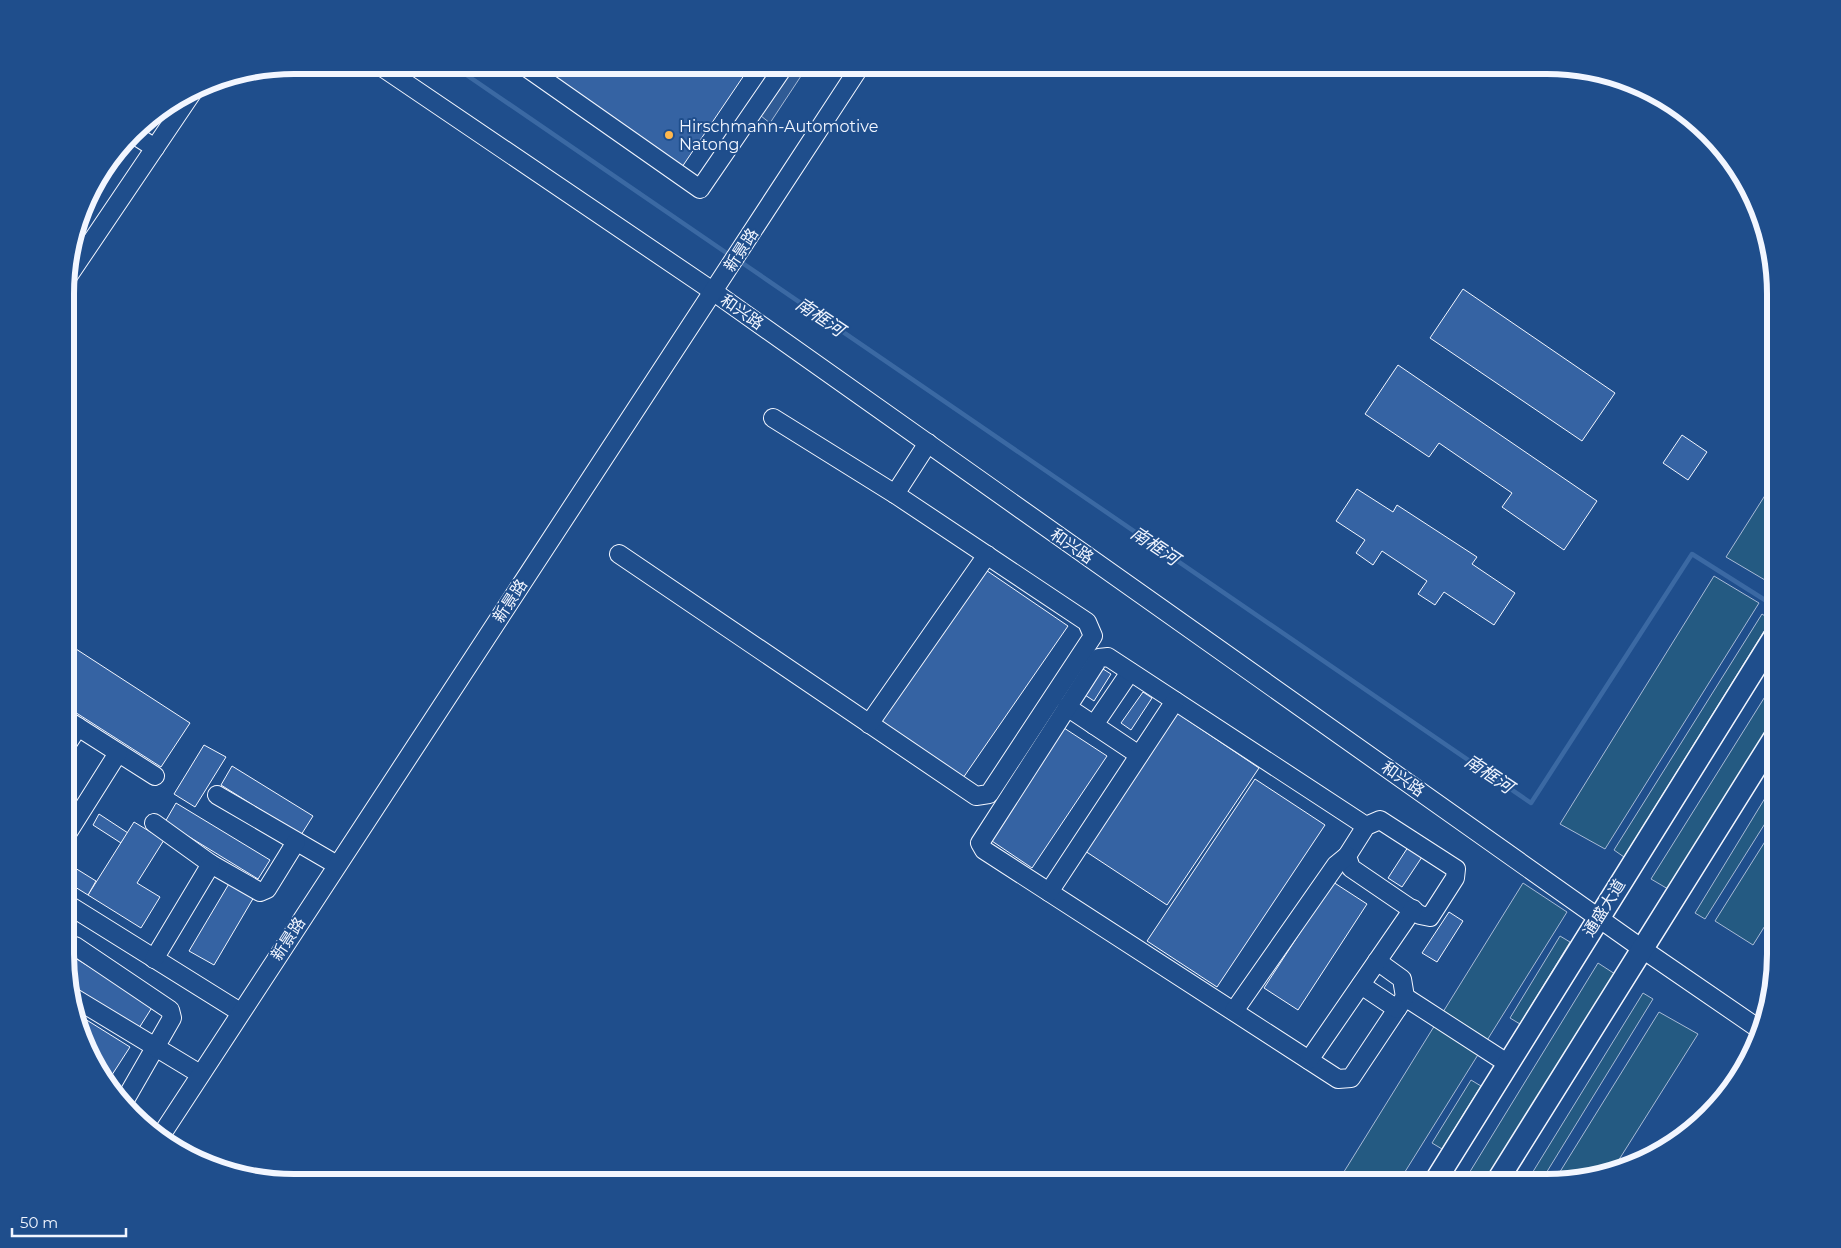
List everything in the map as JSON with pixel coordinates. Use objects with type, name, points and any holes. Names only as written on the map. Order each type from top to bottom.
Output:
[{"type":"main road","name":"通盛大道","points":[[1440,1174],[1767,648]]},
{"type":"main road","points":[[1501,1174],[1767,749]]},
{"type":"street","name":"和兴路","points":[[392,74],[714,292],[1641,948],[1755,1026]]},
{"type":"street","points":[[536,74],[700,189],[779,74]]},
{"type":"street","name":"新景路","points":[[164,1131],[855,74]]},
{"type":"street","points":[[78,251],[83,239],[155,148],[186,102]]},
{"type":"street","points":[[139,138],[155,148]]},
{"type":"street","points":[[619,554],[976,796],[989,794],[1093,636],[1087,622],[895,494],[773,418]]},
{"type":"street","points":[[895,494],[928,443]]},
{"type":"street","points":[[869,724],[987,555]]},
{"type":"street","points":[[1366,826],[1108,657],[1099,658],[980,843],[984,850],[1338,1079],[1351,1078],[1401,1003],[1402,978],[1377,961]]},
{"type":"street","points":[[1094,725],[1130,672]]},
{"type":"street","points":[[1049,892],[1175,701]]},
{"type":"street","points":[[1068,707],[1140,755]]},
{"type":"street","points":[[74,725],[155,776]]},
{"type":"street","points":[[74,819],[118,753]]},
{"type":"street","points":[[217,795],[337,865]]},
{"type":"street","points":[[1234,1011],[1336,865],[1347,856],[1366,826],[1380,820],[1456,869],[1455,878],[1430,917],[1413,909],[1351,868],[1347,856]]},
{"type":"street","points":[[154,823],[211,864],[260,892],[267,889],[296,842]]},
{"type":"street","points":[[154,959],[211,864]]},
{"type":"street","points":[[74,908],[240,1012]]},
{"type":"street","points":[[1309,1060],[1413,909]]},
{"type":"street","points":[[75,946],[170,1010],[172,1018],[127,1097]]},
{"type":"street","points":[[1361,985],[1401,1003],[1507,1064]]},
{"type":"street","points":[[79,1001],[200,1074]]},
{"type":"shaded area","points":[[790,74],[802,74],[770,123],[761,116]]},
{"type":"shaded area","points":[[1767,492],[1767,581],[1726,557]]},
{"type":"shaded area","points":[[1714,576],[1759,603],[1605,849],[1560,824]]},
{"type":"shaded area","points":[[1762,614],[1767,617],[1767,626],[1624,857],[1614,850]]},
{"type":"shaded area","points":[[1767,693],[1767,730],[1668,889],[1651,879]]},
{"type":"shaded area","points":[[1767,795],[1767,820],[1705,919],[1695,913]]},
{"type":"shaded area","points":[[1767,838],[1767,922],[1753,945],[1715,921]]},
{"type":"shaded area","points":[[1523,883],[1567,912],[1404,1174],[1343,1174]]},
{"type":"shaded area","points":[[1560,936],[1570,942],[1520,1024],[1510,1018]]},
{"type":"shaded area","points":[[1598,963],[1615,974],[1491,1174],[1469,1174]]},
{"type":"shaded area","points":[[1643,993],[1653,999],[1546,1174],[1532,1174]]},
{"type":"shaded area","points":[[1659,1012],[1698,1034],[1617,1163],[1590,1170],[1559,1174]]},
{"type":"shaded area","points":[[1471,1080],[1481,1086],[1442,1149],[1432,1143]]},
{"type":"building","name":"Hirschmann-Automotive Natong","points":[[546,74],[745,74],[682,167]]},
{"type":"building","points":[[1463,289],[1615,393],[1582,441],[1430,338]]},
{"type":"building","points":[[1398,365],[1597,501],[1564,550],[1502,507],[1512,493],[1439,443],[1429,457],[1365,414]]},
{"type":"building","points":[[1682,435],[1707,452],[1688,480],[1663,463]]},
{"type":"building","points":[[1357,489],[1393,512],[1397,505],[1477,557],[1472,564],[1515,593],[1494,625],[1444,592],[1435,605],[1418,594],[1427,581],[1382,551],[1373,565],[1356,553],[1365,540],[1336,521]]},
{"type":"building","points":[[980,566],[1068,626],[963,778],[875,718]]},
{"type":"building","points":[[76,649],[190,723],[161,767],[74,711],[74,652]]},
{"type":"building","points":[[1100,667],[1111,674],[1094,701],[1082,693]]},
{"type":"building","points":[[1143,692],[1152,698],[1131,730],[1121,723]]},
{"type":"building","points":[[1174,711],[1259,768],[1167,905],[1082,849]]},
{"type":"building","points":[[1061,726],[1107,756],[1032,868],[986,837]]},
{"type":"building","points":[[204,745],[226,757],[195,807],[174,794]]},
{"type":"building","points":[[232,766],[313,816],[301,835],[221,785]]},
{"type":"building","points":[[1255,779],[1325,825],[1217,987],[1147,941]]},
{"type":"building","points":[[176,803],[270,860],[258,879],[165,822]]},
{"type":"building","points":[[99,814],[128,833],[121,843],[93,825]]},
{"type":"building","points":[[134,822],[164,840],[137,883],[160,897],[141,928],[88,895]]},
{"type":"building","points":[[1410,844],[1424,854],[1402,887],[1388,878]]},
{"type":"building","points":[[74,867],[96,881],[88,895],[74,886]]},
{"type":"building","points":[[230,882],[254,897],[214,965],[189,951]]},
{"type":"building","points":[[1333,882],[1367,904],[1298,1010],[1264,988]]},
{"type":"building","points":[[1449,912],[1463,921],[1437,962],[1422,953]]},
{"type":"building","points":[[74,957],[153,1006],[139,1028],[77,989]]},
{"type":"building","points":[[83,1018],[130,1047],[111,1076],[96,1051]]},
{"type":"waterway","name":"南框河","points":[[465,74],[731,256]]},
{"type":"waterway","name":"南框河","points":[[738,260],[1531,803],[1692,554],[1767,601]]},
{"type":"place","name":"Hirschmann-Automotive Natong","points":[[669,135]]}]
